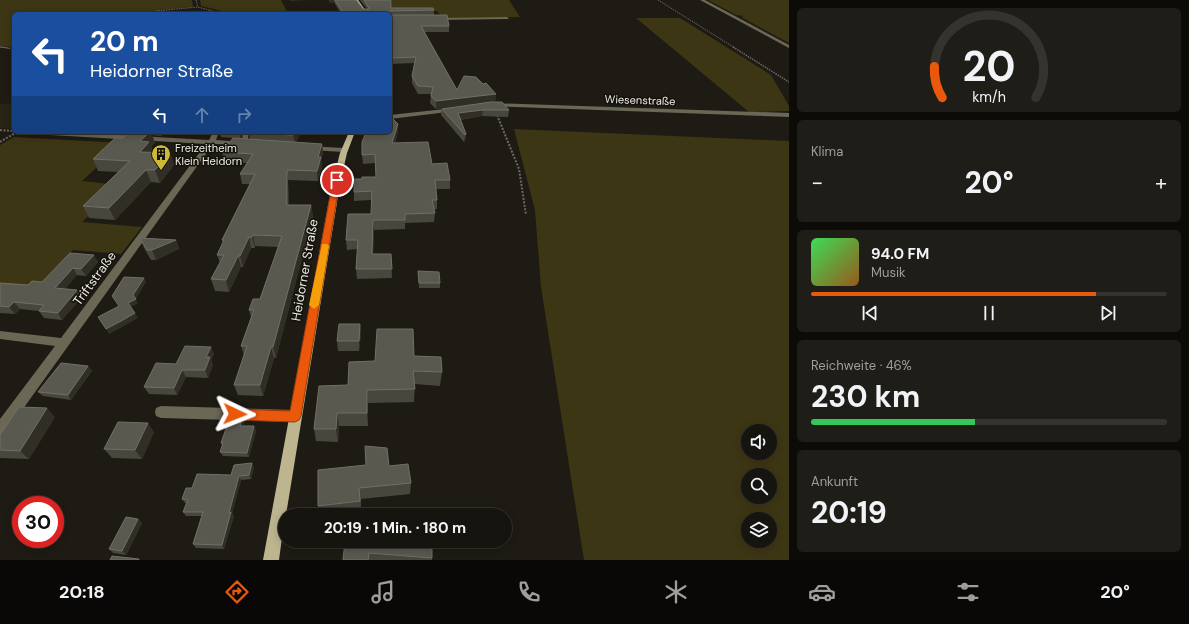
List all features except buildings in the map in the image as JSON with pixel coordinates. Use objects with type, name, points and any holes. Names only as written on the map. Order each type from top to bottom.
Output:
[{"type":"main road","points":[[356,0],[365,12]]},
{"type":"main road","name":"Heidorner Straße","points":[[270,560],[330,217],[344,150],[351,134]]},
{"type":"street","points":[[702,0],[789,47]]},
{"type":"street","points":[[429,19],[507,18]]},
{"type":"street","name":"Wiesenstraße","points":[[482,106],[490,105],[789,115]]},
{"type":"street","points":[[392,117],[461,109]]},
{"type":"street","points":[[69,134],[249,144],[246,134]]},
{"type":"street","name":"Triftstraße","points":[[0,430],[215,137],[216,134]]},
{"type":"street","points":[[300,147],[344,150]]},
{"type":"street","points":[[0,335],[64,342]]},
{"type":"street","points":[[161,412],[295,416]]},
{"type":"path","points":[[196,0],[198,7]]},
{"type":"path","points":[[658,0],[789,82]]},
{"type":"path","points":[[156,10],[198,7],[216,12]]},
{"type":"path","points":[[0,47],[12,49]]},
{"type":"path","points":[[490,105],[500,119],[519,169],[526,215]]},
{"type":"path","points":[[0,130],[12,131]]},
{"type":"path","points":[[0,142],[14,134]]},
{"type":"shaded area","points":[[0,0],[192,0],[193,7],[159,10],[158,12],[12,12],[12,47],[0,46]]},
{"type":"shaded area","points":[[200,0],[281,0],[287,12],[226,12],[201,6]]},
{"type":"shaded area","points":[[392,0],[509,0],[520,17],[443,18],[437,11],[391,11]]},
{"type":"shaded area","points":[[708,0],[789,0],[789,43],[741,17],[744,16],[736,15]]},
{"type":"shaded area","points":[[636,18],[680,18],[771,75],[789,106],[789,111],[749,112]]},
{"type":"shaded area","points":[[12,103],[12,129],[0,128],[0,104]]},
{"type":"shaded area","points":[[514,129],[789,141],[789,560],[584,560],[541,287],[535,210]]},
{"type":"shaded area","points":[[14,137],[123,143],[82,181],[121,185],[82,222],[142,227],[121,254],[73,250],[38,288],[0,284],[0,145]]},
{"type":"slow traffic","points":[[314,305],[325,246]]},
{"type":"place","name":"Freizeitheim Klein Heidorn","points":[[161,171]]},
{"type":"route","points":[[235,414],[295,416],[337,180]]}]
